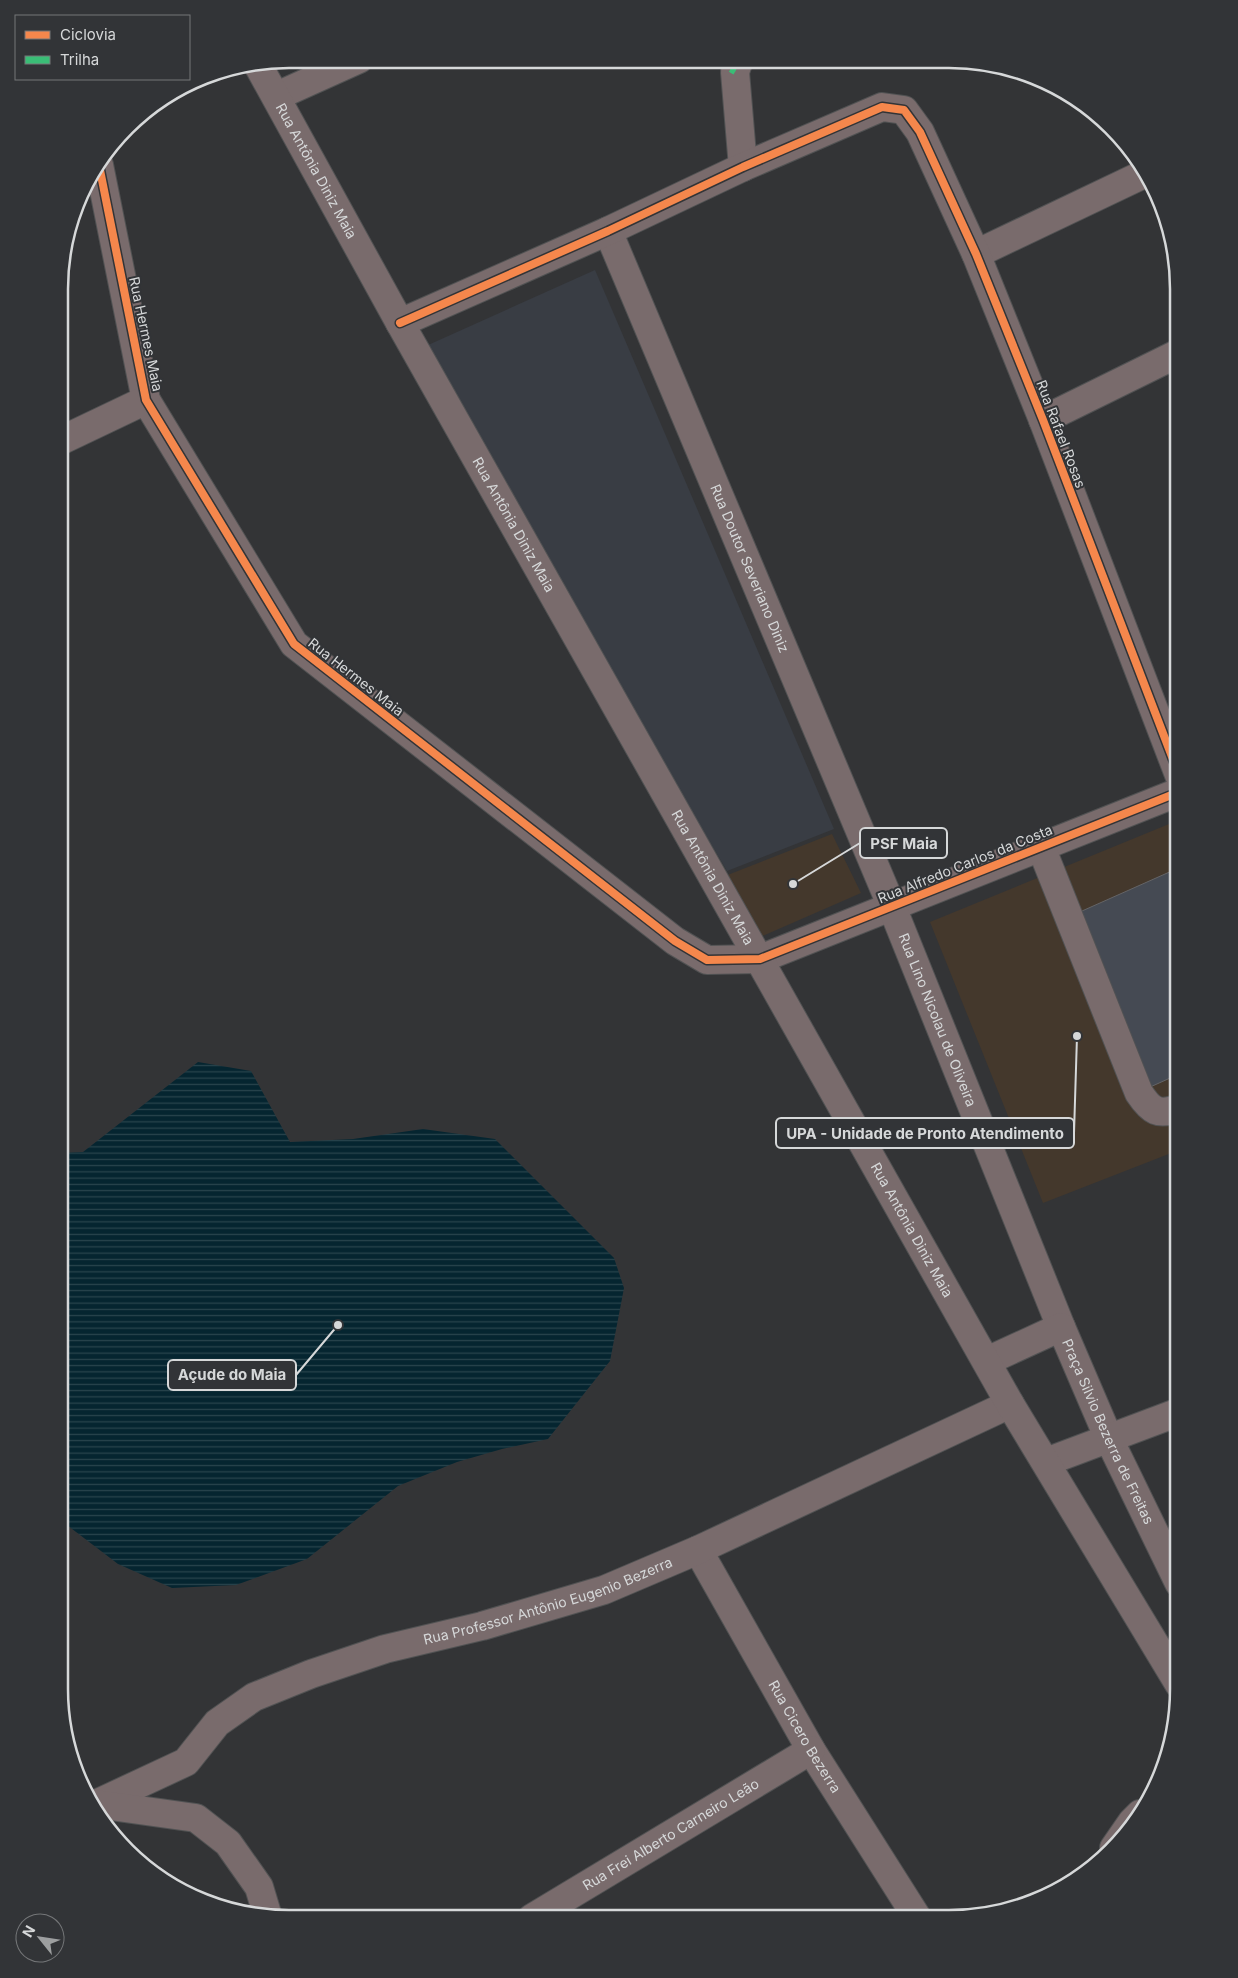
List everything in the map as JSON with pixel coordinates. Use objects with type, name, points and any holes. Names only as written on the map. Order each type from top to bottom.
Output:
[{"type":"street","points":[[277,96],[339,68]]},
{"type":"street","points":[[400,323],[608,232],[743,167],[730,68]]},
{"type":"street","name":"Rua Antônia Diniz Maia","points":[[260,69],[277,96],[400,323],[1010,1404],[1170,1669]]},
{"type":"street","name":"Rua Rafael Rosas","points":[[743,167],[882,107],[904,110],[920,132],[976,254],[1170,752]]},
{"type":"street","name":"Rua Hermes Maia","points":[[101,173],[146,400],[294,644],[675,941],[707,960],[760,958]]},
{"type":"street","points":[[976,254],[1140,176]]},
{"type":"street","name":"Rua Doutor Severiano Diniz","points":[[608,232],[892,906]]},
{"type":"street","points":[[1042,420],[1170,357]]},
{"type":"street","points":[[68,437],[146,400]]},
{"type":"street","name":"Rua Alfredo Carlos da Costa","points":[[760,958],[1170,796]]},
{"type":"street","points":[[1041,847],[1139,1093],[1148,1107],[1166,1113],[1170,1111]]},
{"type":"street","name":"Rua Lino Nicolau de Oliveira","points":[[892,906],[1061,1327]]},
{"type":"street","name":"Praça Silvio Bezerra de Freitas","points":[[986,1361],[1061,1327],[1109,1439],[1170,1564]]},
{"type":"street","name":"Rua Professor Antônio Eugenio Bezerra","points":[[100,1804],[186,1762],[217,1723],[254,1697],[311,1674],[385,1649],[482,1626],[604,1590],[698,1550],[1010,1404]]},
{"type":"street","points":[[1046,1462],[1170,1415]]},
{"type":"street","name":"Rua Cicero Bezerra","points":[[698,1550],[811,1750],[912,1910]]},
{"type":"street","name":"Rua Frei Alberto Carneiro Leão","points":[[545,1910],[811,1750]]},
{"type":"street","points":[[102,1807],[196,1818],[228,1843],[259,1887],[266,1909]]},
{"type":"shaded area","points":[[595,270],[834,829],[727,871],[417,350]]},
{"type":"shaded area","points":[[1170,824],[1170,1154],[1043,1203],[930,922]]},
{"type":"shaded area","points":[[832,834],[861,893],[760,937],[725,876]]},
{"type":"water","points":[[198,1062],[251,1071],[290,1142],[353,1139],[423,1129],[495,1139],[614,1258],[624,1288],[610,1361],[548,1439],[502,1449],[457,1462],[398,1486],[307,1559],[236,1585],[172,1588],[118,1564],[68,1526],[68,1153],[83,1152]]},
{"type":"building","points":[[1170,872],[1170,1078],[1148,1088],[1073,915]]},
{"type":"marked path","points":[[728,68],[735,72]]},
{"type":"cycle path","points":[[400,323],[608,231],[743,167],[882,107],[904,110],[920,132],[976,254],[1043,420],[1170,752]]},
{"type":"cycle path","points":[[101,173],[146,400],[294,644],[675,941],[707,960],[760,959],[1170,796]]},
{"type":"place","name":"PSF Maia","points":[[793,884]]},
{"type":"place","name":"UPA - Unidade de Pronto Atendimento","points":[[1077,1036]]},
{"type":"place","name":"Açude do Maia","points":[[338,1325]]}]
